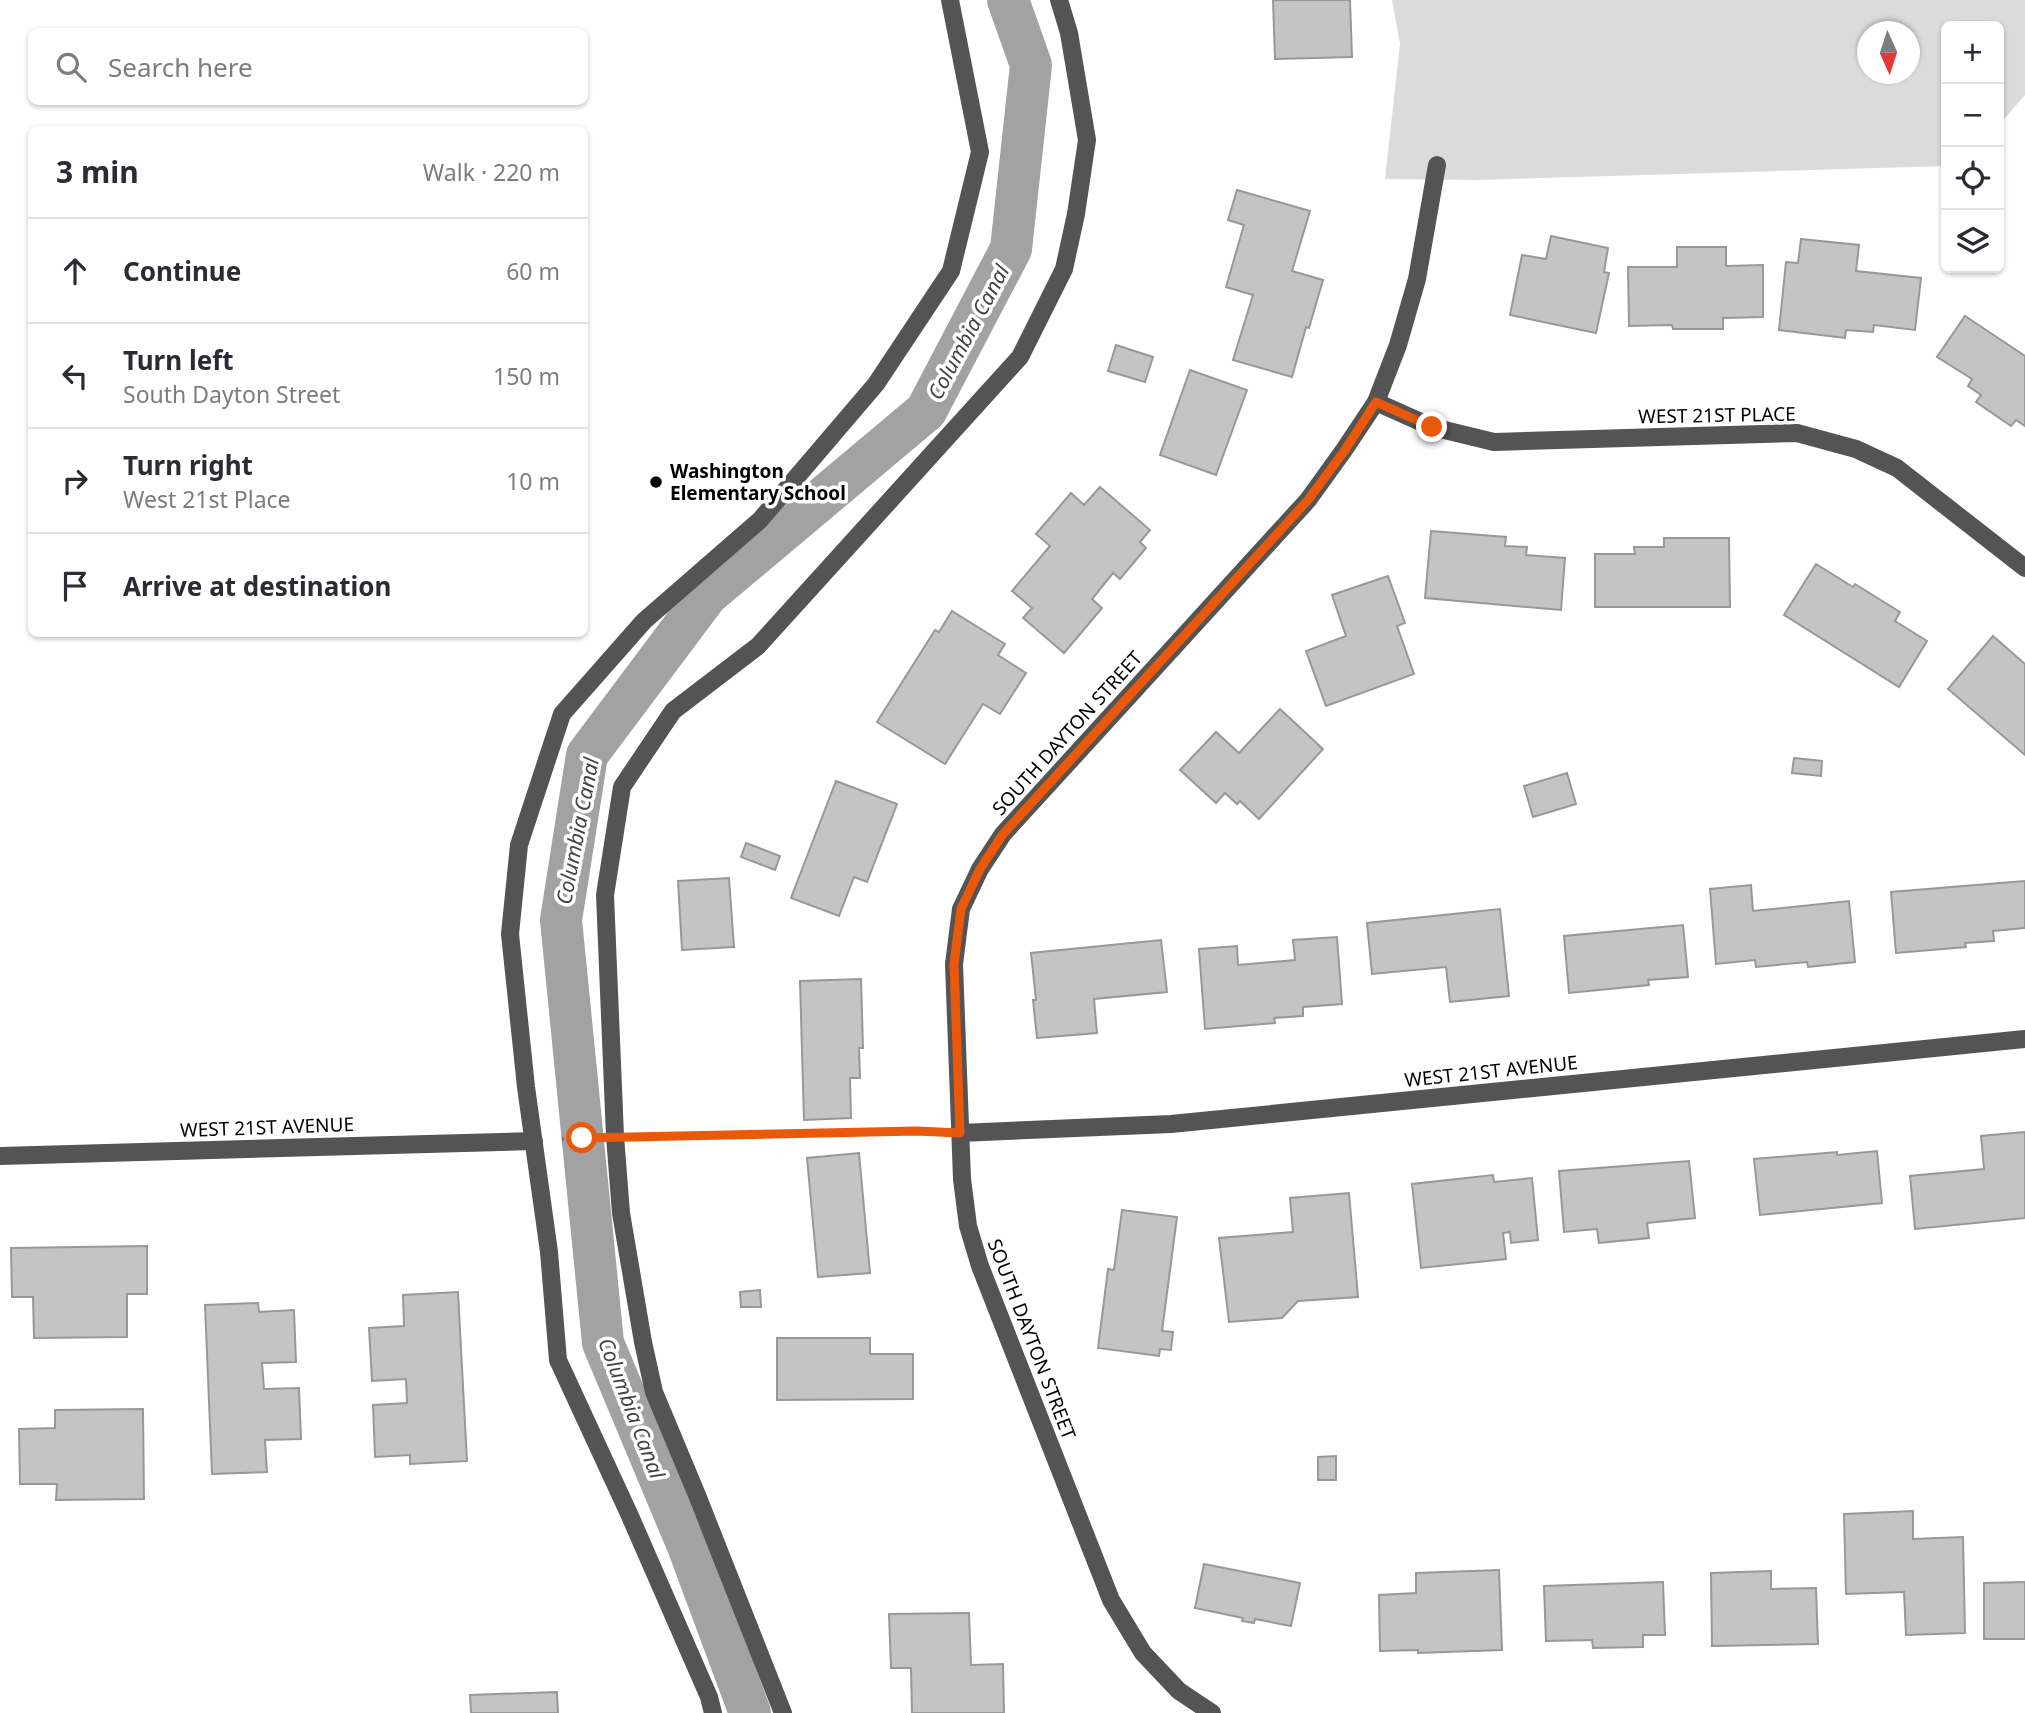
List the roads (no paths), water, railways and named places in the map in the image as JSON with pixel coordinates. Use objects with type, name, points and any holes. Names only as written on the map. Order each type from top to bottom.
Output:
[{"type":"street","points":[[713,1713],[709,1697],[630,1516],[558,1360],[549,1252],[526,1087],[510,934],[519,845],[562,714],[644,621],[760,520],[876,384],[951,271],[980,152],[950,0]]},
{"type":"street","points":[[783,1713],[654,1392],[643,1342],[621,1213],[615,1136],[605,895],[622,788],[673,711],[758,646],[1020,357],[1064,269],[1076,214],[1087,140],[1069,33],[1059,0]]},
{"type":"street","name":"SOUTH DAYTON STREET","points":[[1212,1713],[1178,1691],[1143,1653],[1111,1600],[980,1266],[968,1226],[962,1179],[954,964],[961,909],[980,869],[1003,834],[1308,500],[1376,402],[1398,345],[1417,279],[1437,165]]},
{"type":"street","name":"WEST 21ST PLACE","points":[[1376,402],[1432,427],[1494,442],[1797,433],[1856,449],[1898,468],[2025,568]]},
{"type":"street","name":"WEST 21ST AVENUE","points":[[960,1133],[1171,1124],[2025,1039]]},
{"type":"street","name":"WEST 21ST AVENUE","points":[[0,1156],[534,1141]]},
{"type":"waterway","name":"Columbia Canal","points":[[750,1713],[688,1546],[603,1343],[561,920],[587,755],[707,595],[926,411],[1011,249],[1031,65],[1008,0]]},
{"type":"place","name":"Washington Elementary School","points":[[656,482]]}]
